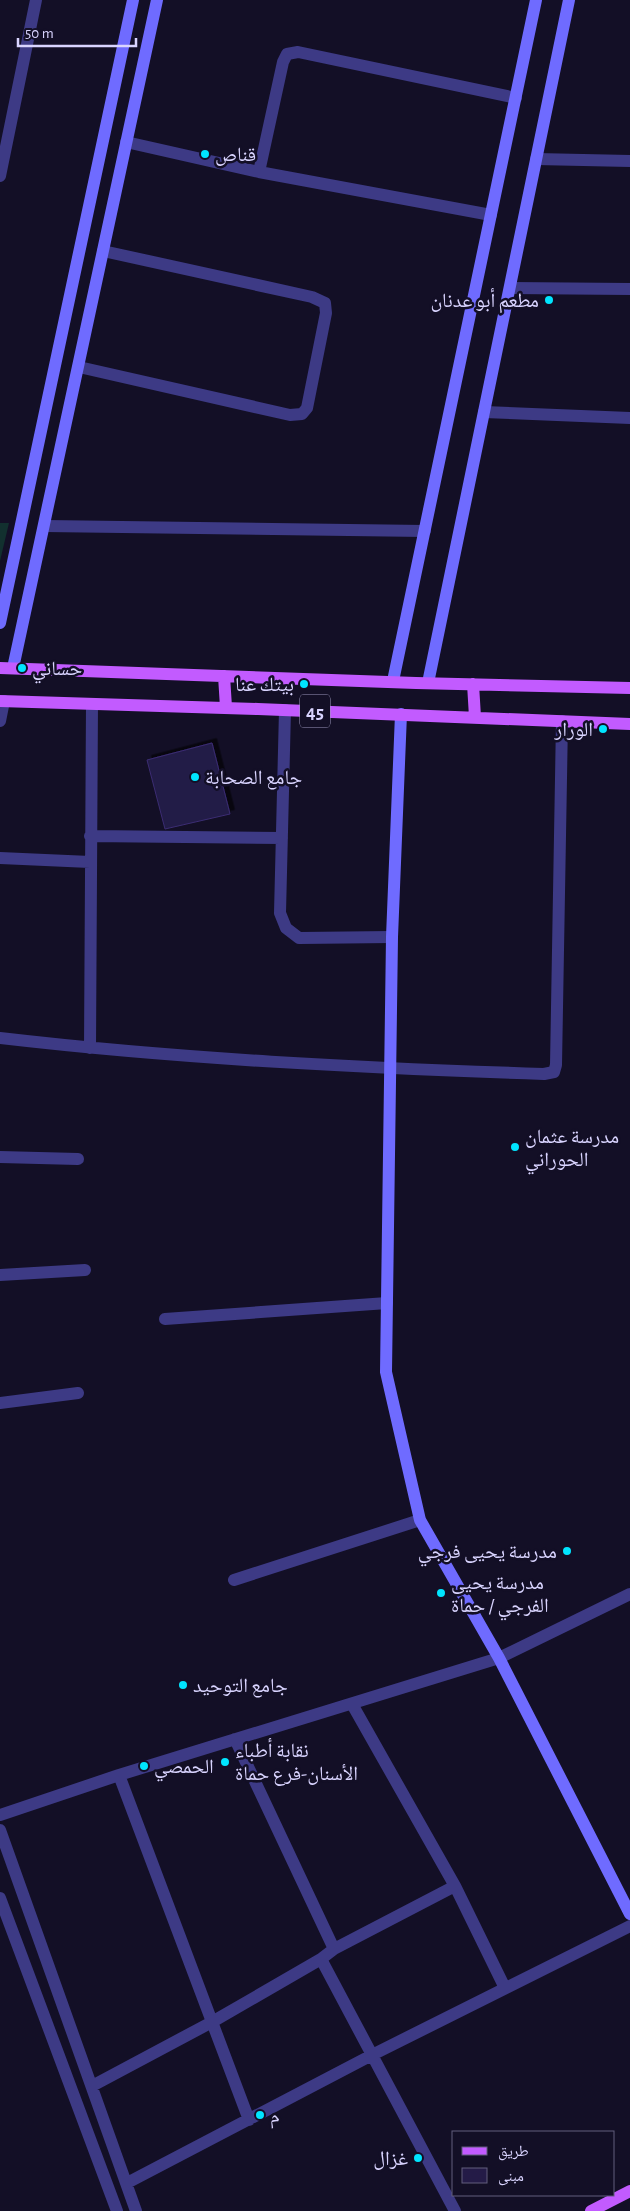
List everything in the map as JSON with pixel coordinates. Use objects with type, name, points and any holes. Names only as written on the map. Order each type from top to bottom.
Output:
[{"type":"main road","name":"45","points":[[0,668],[630,688]]},
{"type":"main road","points":[[224,676],[226,708]]},
{"type":"main road","points":[[473,684],[475,717]]},
{"type":"main road","name":"45","points":[[2,701],[401,714],[630,724]]},
{"type":"main road","points":[[592,2211],[630,2191]]},
{"type":"street","points":[[0,176],[36,0]]},
{"type":"street","points":[[0,623],[133,0]]},
{"type":"street","points":[[13,668],[45,526],[156,0]]},
{"type":"street","points":[[393,681],[536,0]]},
{"type":"street","points":[[428,683],[569,0]]},
{"type":"street","points":[[259,172],[282,62],[287,54],[298,52],[516,98]]},
{"type":"street","points":[[126,142],[259,172],[491,215]]},
{"type":"street","points":[[536,159],[630,161]]},
{"type":"street","points":[[79,366],[290,415],[302,414],[307,408],[326,313],[325,302],[312,297],[103,251]]},
{"type":"street","points":[[510,288],[630,289]]},
{"type":"street","points":[[484,412],[630,418]]},
{"type":"street","points":[[45,526],[425,531]]},
{"type":"street","points":[[0,721],[2,701]]},
{"type":"street","points":[[90,1048],[92,704]]},
{"type":"street","points":[[285,710],[280,913],[286,928],[299,938],[392,937]]},
{"type":"street","points":[[401,714],[392,937],[386,1372],[420,1520],[500,1658],[630,1914]]},
{"type":"street","points":[[0,1038],[90,1048],[390,1069],[544,1074],[554,1072],[556,1065],[562,721]]},
{"type":"street","points":[[90,836],[282,838]]},
{"type":"street","points":[[0,858],[90,862]]},
{"type":"street","points":[[0,1157],[78,1158]]},
{"type":"street","points":[[0,1275],[85,1270]]},
{"type":"street","points":[[164,1319],[387,1303]]},
{"type":"street","points":[[0,1403],[78,1393]]},
{"type":"street","points":[[234,1580],[420,1520]]},
{"type":"street","points":[[0,1815],[118,1775],[500,1658],[630,1594]]},
{"type":"street","points":[[352,1704],[455,1886],[505,1988]]},
{"type":"street","points":[[236,1739],[334,1950]]},
{"type":"street","points":[[118,1775],[248,2120]]},
{"type":"street","points":[[0,1830],[136,2211]]},
{"type":"street","points":[[92,2086],[212,2022],[334,1950],[455,1886]]},
{"type":"street","points":[[0,1898],[117,2211]]},
{"type":"street","points":[[127,2184],[372,2055],[630,1926]]},
{"type":"street","points":[[321,1959],[455,2211]]},
{"type":"green space","points":[[0,523],[9,523],[0,561]]},
{"type":"building","points":[[212,743],[230,814],[165,829],[147,760]]},
{"type":"place","name":"قناص","points":[[205,154]]},
{"type":"place","name":"مطعم أبو عدنان","points":[[549,300]]},
{"type":"place","name":"حساني","points":[[22,668]]},
{"type":"place","name":"بيتك عنا","points":[[304,684]]},
{"type":"place","name":"الورار","points":[[603,729]]},
{"type":"place","name":"جامع الصحابة","points":[[195,777]]},
{"type":"place","name":"مدرسة عثمان الحوراني","points":[[515,1147]]},
{"type":"place","name":"مدرسة يحيى فرجي","points":[[567,1551]]},
{"type":"place","name":"مدرسة يحيى الفرجي / حماة","points":[[441,1593]]},
{"type":"place","name":"جامع التوحيد","points":[[183,1685]]},
{"type":"place","name":"نقابة أطباء الأسنان-فرع حماة","points":[[225,1762]]},
{"type":"place","name":"الحمصي","points":[[144,1766]]},
{"type":"place","name":"م","points":[[260,2115]]},
{"type":"place","name":"غزال","points":[[418,2158]]}]
